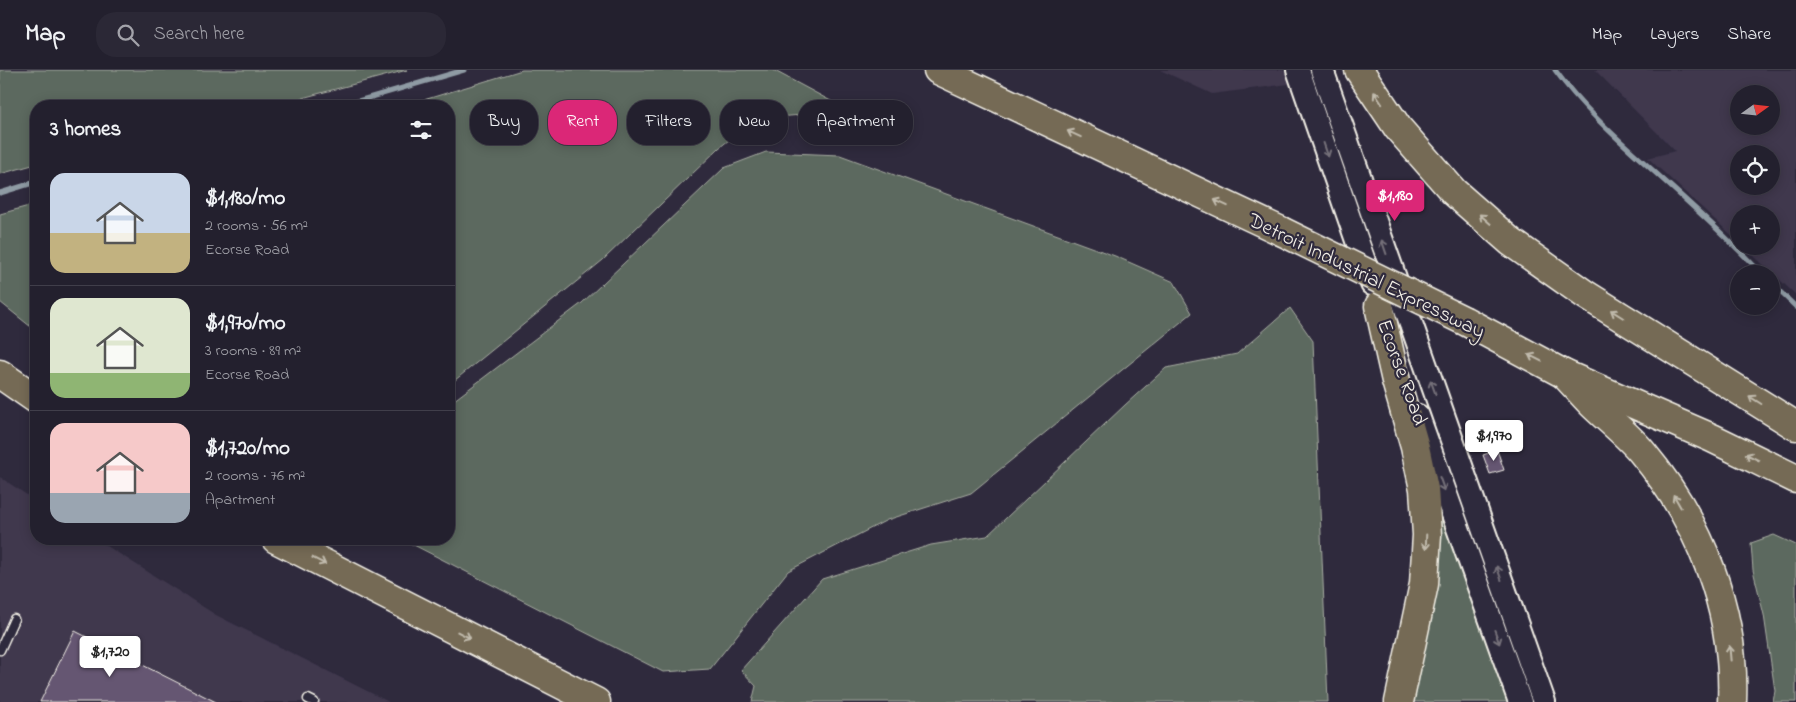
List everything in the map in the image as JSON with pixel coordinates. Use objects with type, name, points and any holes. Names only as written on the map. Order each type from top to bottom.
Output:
[{"type":"highway","name":"Detroit Industrial Expressway","points":[[938,70],[1281,231],[1465,321],[1564,374],[1712,438],[1796,479]]},
{"type":"highway","points":[[1358,70],[1398,128],[1448,185],[1510,242],[1586,295],[1796,426]]},
{"type":"highway","points":[[1379,306],[1424,489],[1426,535],[1424,584],[1399,702]]},
{"type":"highway","points":[[0,374],[30,395]]},
{"type":"highway","points":[[1564,374],[1641,451],[1672,491],[1696,534],[1716,586],[1729,640],[1732,702]]},
{"type":"highway","points":[[288,545],[596,702]]},
{"type":"main road","name":"Ecorse Road","points":[[1298,70],[1379,306],[1520,702]]},
{"type":"main road","name":"Ecorse Road","points":[[1322,70],[1544,702]]},
{"type":"lane","points":[[0,650],[14,619]]},
{"type":"shaded area","points":[[1160,70],[1284,70],[1289,84],[1212,94]]},
{"type":"shaded area","points":[[1595,70],[1796,70],[1796,295],[1780,280],[1780,265],[1764,265],[1753,255],[1780,255],[1780,205],[1730,205],[1730,234],[1648,158],[1675,151]]},
{"type":"shaded area","points":[[0,477],[30,497],[30,545],[105,545],[216,615],[389,702],[0,702]]},
{"type":"green space","points":[[0,70],[407,70],[294,100],[30,100],[30,166],[0,174]]},
{"type":"green space","points":[[522,70],[773,70],[829,100],[798,100],[798,115],[788,116],[788,100],[720,100],[720,145],[723,145],[603,260],[455,380],[455,100],[424,100]]},
{"type":"green space","points":[[766,152],[840,155],[1115,256],[1174,282],[1192,313],[971,493],[887,520],[788,571],[710,669],[663,672],[414,545],[455,545],[455,399],[582,303],[724,168]]},
{"type":"green space","points":[[30,206],[30,326],[0,302],[0,214]]},
{"type":"green space","points":[[1290,308],[1313,341],[1328,702],[752,702],[756,686],[741,670],[822,579],[931,545],[987,536],[1166,368],[1237,354]]},
{"type":"green space","points":[[1443,516],[1509,702],[1410,702],[1437,518]]},
{"type":"green space","points":[[1774,535],[1796,545],[1796,702],[1773,702],[1775,691],[1764,615],[1753,570],[1751,543]]},
{"type":"building","points":[[1497,450],[1504,470],[1490,474],[1483,455]]},
{"type":"building","points":[[75,631],[216,702],[40,702]]},
{"type":"waterway","points":[[362,100],[464,70]]},
{"type":"waterway","points":[[1555,70],[1599,121],[1753,265]]},
{"type":"waterway","points":[[0,193],[30,184]]},
{"type":"waterway","points":[[1780,292],[1796,307]]}]
